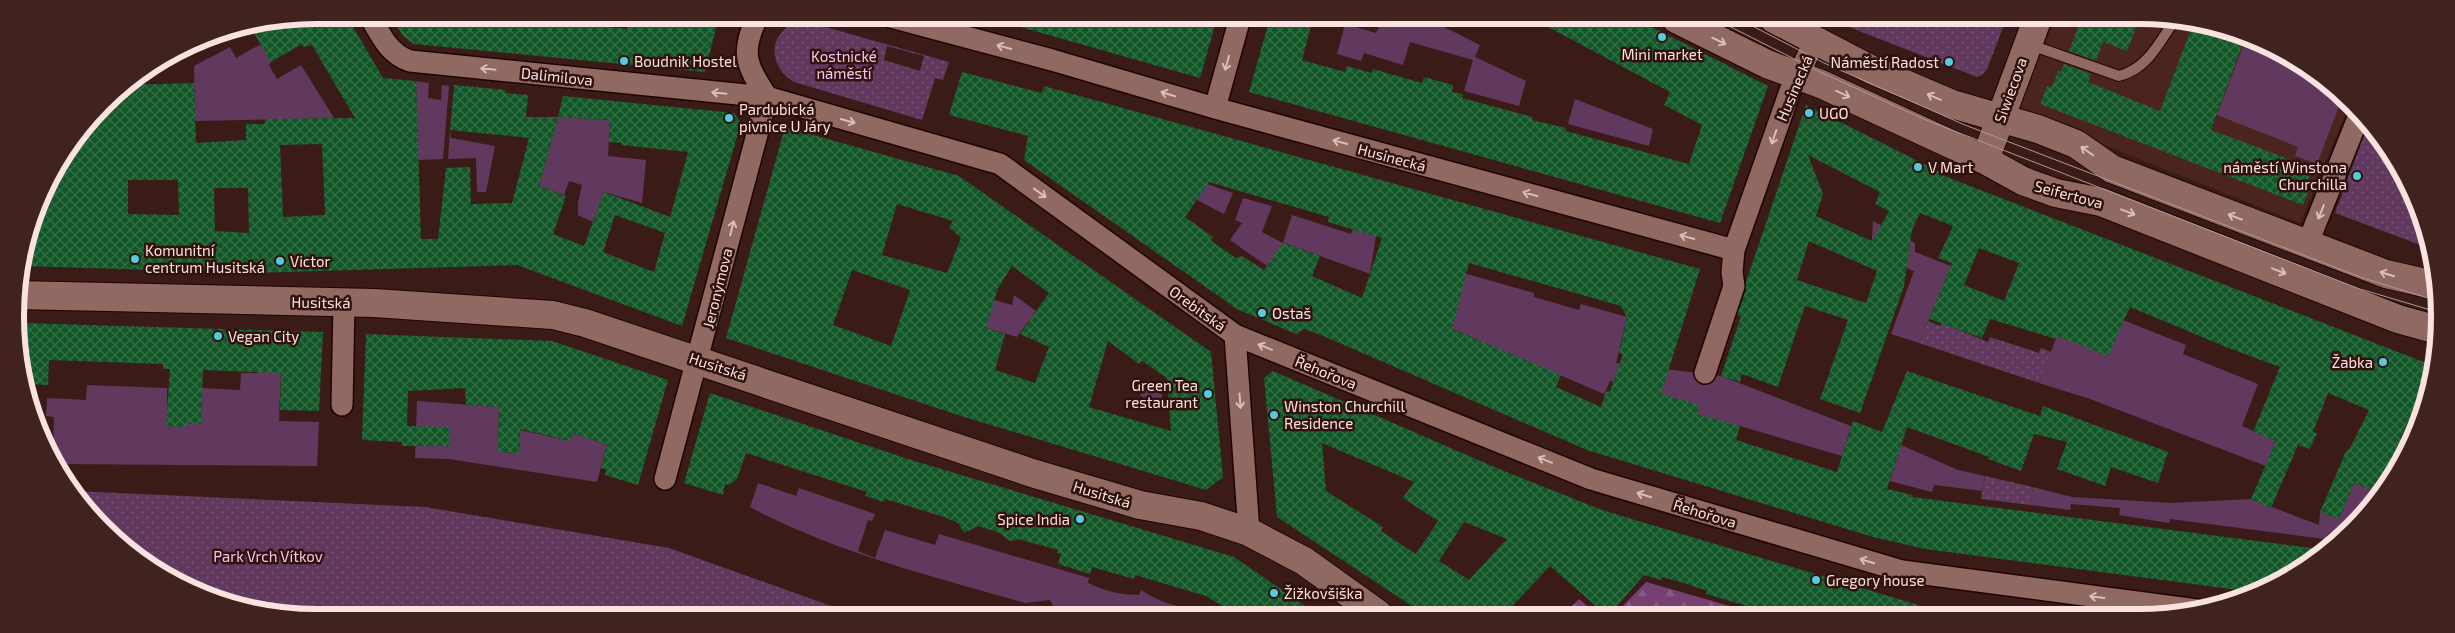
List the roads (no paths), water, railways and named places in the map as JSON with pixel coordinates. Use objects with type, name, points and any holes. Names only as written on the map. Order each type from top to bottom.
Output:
[{"type":"street","name":"Dalimilova","points":[[375,24],[392,51],[399,57],[410,60],[768,98]]},
{"type":"street","points":[[755,24],[746,53],[749,68],[768,98]]},
{"type":"street","name":"Husinecká","points":[[917,24],[1052,60],[1214,108],[1734,250]]},
{"type":"street","points":[[1214,108],[1238,24]]},
{"type":"street","name":"Seifertova","points":[[1686,24],[1767,64],[1798,76],[1985,160],[2024,181],[2056,194],[2101,202],[2428,330]]},
{"type":"street","points":[[1782,24],[1872,70],[1943,100],[2000,119],[2038,129],[2076,144],[2112,169],[2386,274],[2430,284]]},
{"type":"street","name":"Siwiecova","points":[[1985,160],[2032,32]]},
{"type":"street","name":"Husinecká","points":[[1705,373],[1734,286],[1732,272],[1734,250],[1790,91],[1815,41]]},
{"type":"street","name":"Orebitská","points":[[768,98],[1000,164],[1235,335],[1249,532]]},
{"type":"street","name":"Jeronýmova","points":[[665,479],[768,98]]},
{"type":"street","points":[[2307,245],[2357,121]]},
{"type":"street","name":"Husitská","points":[[24,295],[344,302],[553,315],[585,323],[698,360],[1032,473],[1140,505],[1201,516],[1249,532],[1304,561],[1371,609]]},
{"type":"street","points":[[342,404],[344,302]]},
{"type":"street","name":"Řehořova","points":[[1235,335],[1591,479],[1902,571],[2176,607]]},
{"type":"lane","points":[[2032,32],[2119,76],[2132,73],[2146,62],[2171,25]]},
{"type":"tram line","points":[[1725,24],[1820,72],[1926,120],[2360,289],[2431,310]]},
{"type":"tram line","points":[[1749,24],[1824,63],[1965,125],[2363,278],[2431,299]]},
{"type":"place","name":"Mini market","points":[[1662,37]]},
{"type":"place","name":"Boudnik Hostel","points":[[624,61]]},
{"type":"place","name":"Náměstí Radost","points":[[1949,62]]},
{"type":"place","name":"UGO","points":[[1809,113]]},
{"type":"place","name":"Pardubická pivnice U Járy","points":[[729,118]]},
{"type":"place","name":"V Mart","points":[[1918,167]]},
{"type":"place","name":"náměstí Winstona Churchilla","points":[[2357,176]]},
{"type":"place","name":"Komunitní centrum Husitská","points":[[135,259]]},
{"type":"place","name":"Victor","points":[[280,261]]},
{"type":"place","name":"Ostaš","points":[[1262,313]]},
{"type":"place","name":"Vegan City","points":[[218,336]]},
{"type":"place","name":"Žabka","points":[[2383,362]]},
{"type":"place","name":"Green Tea restaurant","points":[[1208,394]]},
{"type":"place","name":"Winston Churchill Residence","points":[[1274,415]]},
{"type":"place","name":"Spice India","points":[[1080,519]]},
{"type":"place","name":"Gregory house","points":[[1816,580]]},
{"type":"place","name":"Žižkovšiška","points":[[1274,593]]},
{"type":"park label","name":"Kostnické náměstí","points":[[844,64]]},
{"type":"park label","name":"Park Vrch Vítkov","points":[[268,556]]}]
